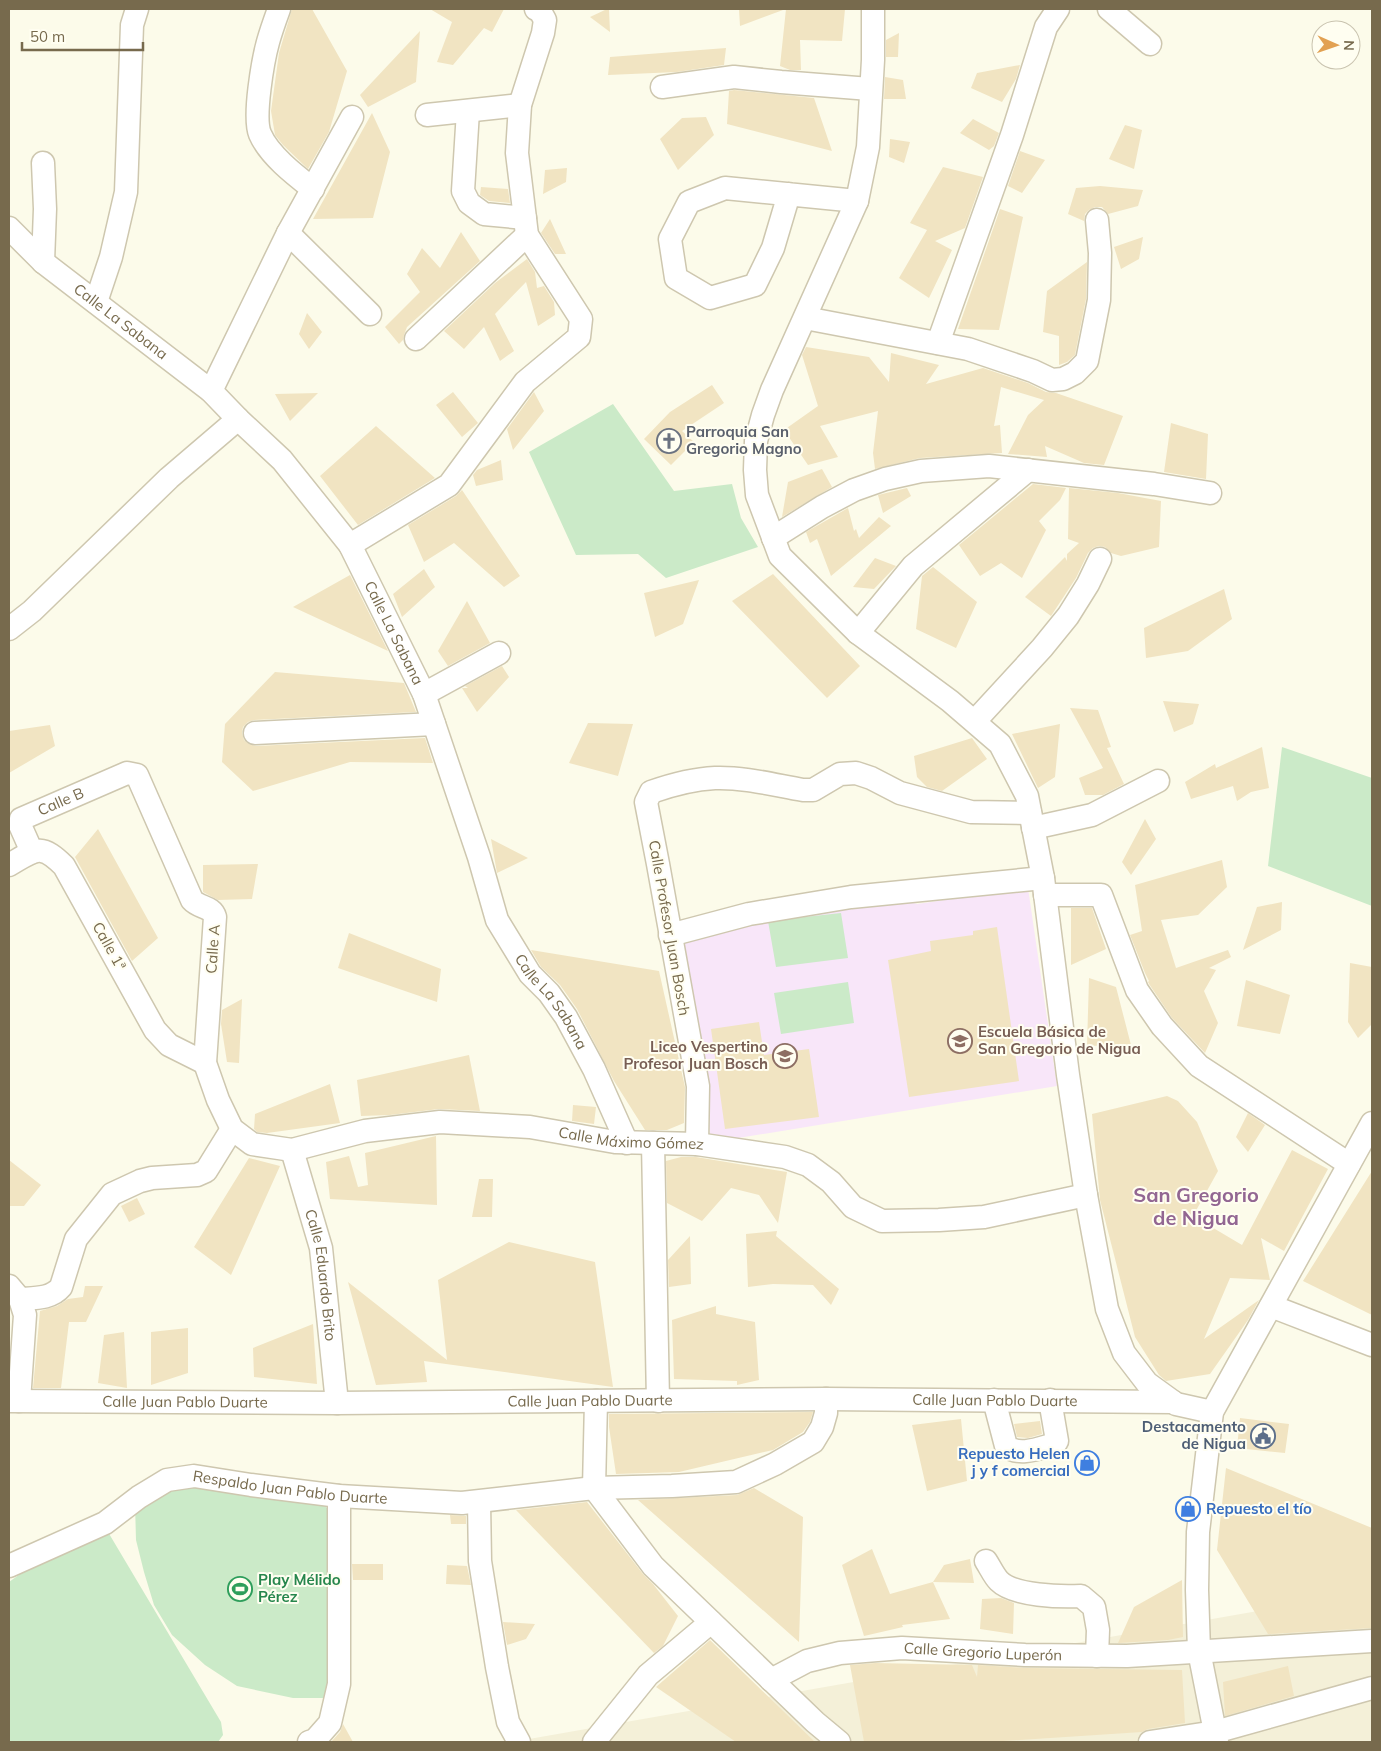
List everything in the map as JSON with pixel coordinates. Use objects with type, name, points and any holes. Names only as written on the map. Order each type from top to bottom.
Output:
[{"type":"street","points":[[96,302],[111,257],[126,192],[132,25],[137,9]]},
{"type":"street","points":[[279,9],[268,43],[259,93],[257,126],[260,135],[269,148],[288,168],[313,189]]},
{"type":"street","points":[[350,545],[449,485],[525,382],[579,337],[581,319],[526,227],[517,153],[520,105],[543,33],[545,20],[540,11],[536,9]]},
{"type":"street","points":[[873,9],[868,147],[857,200],[772,390],[763,415],[756,441],[755,470],[757,494],[780,556],[858,632],[975,722],[1000,744],[1027,796],[1044,886],[1068,1075],[1086,1195],[1107,1309],[1124,1352],[1147,1383],[1173,1402],[1212,1412]]},
{"type":"street","points":[[938,343],[1012,135],[1046,27],[1058,9]]},
{"type":"street","points":[[1109,9],[1150,44]]},
{"type":"street","points":[[662,87],[734,77],[870,89]]},
{"type":"street","points":[[427,115],[520,105]]},
{"type":"street","points":[[468,111],[463,191],[469,203],[484,214],[526,227]]},
{"type":"street","points":[[210,391],[288,233],[352,117]]},
{"type":"street","points":[[43,163],[43,262]]},
{"type":"street","points":[[789,194],[773,248],[754,285],[710,298],[676,278],[670,239],[689,202],[725,188],[857,200]]},
{"type":"street","points":[[805,318],[968,349],[1034,371],[1052,380],[1063,379],[1075,373],[1087,361],[1099,300],[1100,253],[1097,220]]},
{"type":"street","points":[[416,339],[526,227]]},
{"type":"street","name":"Calle La Sabana","points":[[9,228],[43,262],[210,391],[282,460],[350,545],[424,694],[479,857],[497,920],[530,974],[548,993],[566,1017],[594,1070],[627,1143]]},
{"type":"street","points":[[288,233],[370,314]]},
{"type":"street","points":[[9,629],[32,611],[169,478],[238,419]]},
{"type":"street","points":[[773,538],[854,490],[885,480],[921,472],[990,466],[1154,484],[1210,493]]},
{"type":"street","points":[[858,632],[913,566],[1028,470]]},
{"type":"street","points":[[975,722],[1042,648],[1068,616],[1088,584],[1100,559]]},
{"type":"street","points":[[424,694],[499,653]]},
{"type":"street","points":[[255,733],[434,724]]},
{"type":"street","name":"Calle B","points":[[32,852],[20,825],[21,819],[128,773],[133,773]]},
{"type":"street","name":"Calle A","points":[[133,773],[137,775],[192,900],[196,905],[214,912],[205,1063]]},
{"type":"street","name":"Calle Profesor Juan Bosch","points":[[697,1144],[698,1086],[646,802],[651,792],[686,782],[715,778],[812,790],[840,774],[856,773],[871,778],[900,793],[971,812],[1032,820]]},
{"type":"street","points":[[1032,820],[1092,815],[1158,781]]},
{"type":"street","points":[[9,865],[32,852]]},
{"type":"street","name":"Calle 1ª","points":[[32,852],[51,853],[64,866],[155,1030],[169,1045],[205,1063]]},
{"type":"street","points":[[670,935],[749,914],[851,897],[1044,886],[1101,895],[1137,990],[1162,1026],[1199,1066],[1359,1158]]},
{"type":"street","name":"Calle Máximo Gómez","points":[[205,1063],[218,1100],[232,1129],[252,1144],[292,1150],[365,1131],[440,1122],[530,1127],[615,1142],[697,1144],[785,1157],[808,1165],[831,1182],[853,1207],[882,1221],[984,1217],[1086,1195]]},
{"type":"street","points":[[1216,1737],[1199,1651],[1197,1590],[1198,1532],[1212,1412],[1271,1306],[1359,1158],[1372,1123]]},
{"type":"street","points":[[14,1401],[25,1315],[15,1293],[49,1296],[56,1293],[61,1287],[76,1238],[112,1194],[146,1180],[197,1175],[206,1171],[232,1129]]},
{"type":"street","points":[[653,1143],[658,1401]]},
{"type":"street","name":"Calle Eduardo Brito","points":[[292,1150],[321,1248],[337,1403]]},
{"type":"street","points":[[1271,1306],[1372,1345]]},
{"type":"street","name":"Respaldo Juan Pablo Duarte","points":[[9,1566],[105,1523],[139,1497],[167,1480],[194,1476],[340,1496],[462,1503],[594,1488],[736,1482],[775,1464],[813,1442],[822,1427],[826,1413],[826,1400]]},
{"type":"street","points":[[994,1400],[1006,1446],[1010,1450],[1020,1452],[1057,1442],[1050,1400]]},
{"type":"street","name":"Calle Juan Pablo Duarte","points":[[14,1401],[337,1403],[1050,1400],[1173,1402]]},
{"type":"street","points":[[596,1401],[594,1488],[653,1566],[838,1742]]},
{"type":"street","points":[[309,1742],[315,1740],[330,1723],[339,1684],[340,1496]]},
{"type":"street","points":[[479,1502],[480,1561],[497,1667],[508,1722],[519,1742]]},
{"type":"street","points":[[986,1561],[1000,1582],[1023,1592],[1060,1597],[1081,1596],[1094,1607],[1098,1630],[1097,1656]]},
{"type":"street","points":[[594,1742],[648,1675],[710,1622]]},
{"type":"street","name":"Calle Gregorio Luperón","points":[[771,1680],[807,1661],[840,1653],[902,1648],[1025,1655],[1127,1656],[1372,1641]]},
{"type":"street","points":[[1150,1742],[1216,1737],[1372,1688]]},
{"type":"shaded area","name":"Escuela Básica de San Gregorio de Nigua","points":[[1028,888],[1057,1086],[726,1140],[711,1140],[681,948],[686,937],[759,919],[905,900],[917,904]]},
{"type":"shaded area","points":[[1372,1591],[1372,1742],[512,1742]]},
{"type":"green space","points":[[613,404],[674,491],[732,484],[741,518],[758,547],[666,578],[638,554],[576,555],[529,452]]},
{"type":"green space","points":[[1282,747],[1372,778],[1372,906],[1268,866]]},
{"type":"green space","points":[[841,913],[848,958],[776,967],[768,921]]},
{"type":"green space","points":[[848,982],[854,1023],[781,1034],[774,993]]},
{"type":"green space","name":"Play Mélido Pérez","points":[[191,1480],[318,1501],[327,1508],[332,1516],[330,1667],[326,1698],[293,1698],[237,1686],[205,1665],[172,1635],[154,1605],[144,1572],[136,1540],[135,1504]]},
{"type":"green space","points":[[108,1532],[221,1722],[223,1735],[218,1742],[9,1742],[9,1582],[30,1567]]},
{"type":"building","points":[[292,9],[312,9],[347,71],[329,132],[308,169],[275,135],[271,111],[279,53]]},
{"type":"building","points":[[430,9],[504,9],[492,32],[484,28],[453,65],[437,62],[452,22]]},
{"type":"building","points":[[609,9],[610,32],[590,17]]},
{"type":"building","points":[[739,9],[783,9],[783,10],[740,26]]},
{"type":"building","points":[[786,9],[845,9],[842,41],[800,40],[801,70],[790,70],[780,66]]},
{"type":"building","points":[[420,31],[416,82],[368,107],[360,95]]},
{"type":"building","points":[[899,33],[898,57],[886,57],[886,40]]},
{"type":"building","points":[[726,48],[724,65],[677,72],[608,75],[610,57]]},
{"type":"building","points":[[1020,65],[1016,79],[1002,102],[971,88],[977,73]]},
{"type":"building","points":[[885,77],[903,80],[906,99],[884,99]]},
{"type":"building","points":[[729,91],[814,98],[832,151],[727,124]]},
{"type":"building","points":[[372,113],[390,152],[373,218],[313,219]]},
{"type":"building","points":[[706,117],[714,135],[678,170],[660,139],[682,118]]},
{"type":"building","points":[[973,119],[999,133],[994,146],[989,150],[960,133]]},
{"type":"building","points":[[1125,125],[1142,130],[1134,169],[1109,159]]},
{"type":"building","points":[[890,139],[910,142],[904,163],[889,157]]},
{"type":"building","points":[[1020,151],[1045,160],[1022,193],[1008,186]]},
{"type":"building","points":[[943,167],[983,177],[965,228],[935,241],[952,250],[929,298],[899,278],[927,230],[910,223]]},
{"type":"building","points":[[567,168],[566,182],[543,194],[545,170]]},
{"type":"building","points":[[1100,186],[1143,190],[1138,206],[1108,214],[1102,207],[1095,207],[1085,214],[1084,221],[1068,214],[1076,188]]},
{"type":"building","points":[[481,187],[508,189],[510,203],[489,201],[480,195]]},
{"type":"building","points":[[1000,209],[1023,217],[999,330],[958,329]]},
{"type":"building","points":[[550,219],[566,254],[555,254],[541,233]]},
{"type":"building","points":[[461,232],[480,261],[407,327],[403,340],[399,344],[385,327],[420,292],[407,274],[422,248],[440,268]]},
{"type":"building","points":[[1143,237],[1139,259],[1121,269],[1114,247]]},
{"type":"building","points":[[527,259],[535,272],[537,288],[544,286],[554,302],[555,315],[538,326],[526,282],[495,314],[514,351],[500,361],[484,327],[464,349],[444,331],[495,283]]},
{"type":"building","points":[[1087,262],[1086,299],[1075,355],[1067,362],[1059,365],[1059,336],[1043,332],[1047,291]]},
{"type":"building","points":[[307,313],[322,332],[309,349],[299,334]]},
{"type":"building","points":[[806,347],[869,357],[889,382],[891,353],[939,365],[926,384],[983,368],[1028,383],[1046,392],[1056,393],[1123,416],[1104,465],[1084,463],[1045,446],[1047,457],[1008,454],[1028,415],[1044,400],[1001,387],[994,426],[1000,425],[1002,453],[920,458],[875,469],[873,453],[878,411],[820,426],[838,457],[808,465],[784,430],[818,406],[802,355]]},
{"type":"building","points":[[712,385],[724,403],[682,431],[694,442],[671,465],[644,439],[670,412]]},
{"type":"building","points":[[453,392],[478,423],[462,437],[436,405]]},
{"type":"building","points":[[534,392],[544,411],[513,450],[507,429]]},
{"type":"building","points":[[318,393],[290,421],[275,394]]},
{"type":"building","points":[[1171,423],[1208,434],[1206,479],[1164,472]]},
{"type":"building","points":[[376,426],[435,478],[358,525],[320,476]]},
{"type":"building","points":[[501,460],[503,480],[476,486],[473,475],[477,470]]},
{"type":"building","points":[[822,469],[832,487],[782,517],[788,482]]},
{"type":"building","points":[[1033,484],[1066,488],[1060,500],[1039,521],[1046,530],[1022,578],[1001,563],[980,576],[959,545]]},
{"type":"building","points":[[907,488],[911,496],[883,513],[878,495]]},
{"type":"building","points":[[1069,488],[1118,493],[1161,501],[1159,547],[1121,556],[1111,553],[1105,547],[1093,548],[1088,553],[1076,578],[1051,616],[1025,597],[1065,557],[1067,561],[1067,554],[1079,543],[1068,539]]},
{"type":"building","points":[[462,490],[520,576],[504,587],[454,543],[424,562],[408,525],[456,496]]},
{"type":"building","points":[[848,508],[854,531],[856,529],[859,538],[879,517],[891,526],[831,576],[817,539],[810,543],[806,532]]},
{"type":"building","points":[[875,558],[896,566],[874,589],[853,587]]},
{"type":"building","points":[[933,567],[977,602],[956,648],[916,629],[922,576]]},
{"type":"building","points":[[424,569],[435,587],[402,617],[393,594]]},
{"type":"building","points":[[773,574],[860,666],[827,698],[732,601]]},
{"type":"building","points":[[350,575],[388,651],[293,607]]},
{"type":"building","points":[[699,580],[683,624],[655,637],[644,593]]},
{"type":"building","points":[[1224,589],[1232,619],[1188,651],[1146,658],[1144,628]]},
{"type":"building","points":[[467,601],[490,643],[448,666],[438,651]]},
{"type":"building","points":[[502,666],[509,677],[477,712],[462,688],[468,688],[465,686]]},
{"type":"building","points":[[275,672],[404,683],[416,712],[254,720],[248,722],[243,727],[244,740],[249,744],[256,746],[425,738],[433,763],[350,762],[253,791],[222,762],[225,724]]},
{"type":"building","points":[[1163,701],[1199,704],[1193,724],[1174,732]]},
{"type":"building","points":[[1070,708],[1098,710],[1111,747],[1107,748],[1124,784],[1103,795],[1085,795],[1079,778],[1103,768]]},
{"type":"building","points":[[588,723],[633,724],[618,776],[569,763]]},
{"type":"building","points":[[1060,724],[1055,777],[1038,788],[1012,734]]},
{"type":"building","points":[[50,725],[55,746],[9,773],[9,731]]},
{"type":"building","points":[[972,738],[987,759],[942,791],[927,787],[917,777],[914,756]]},
{"type":"building","points":[[1262,747],[1269,788],[1251,792],[1237,801],[1233,786],[1191,799],[1185,782],[1215,764],[1216,768]]},
{"type":"building","points":[[1145,819],[1156,839],[1131,875],[1122,862]]},
{"type":"building","points":[[98,829],[158,938],[132,961],[75,857]]},
{"type":"building","points":[[491,839],[528,858],[497,873]]},
{"type":"building","points":[[1222,860],[1227,887],[1198,915],[1161,920],[1176,968],[1228,950],[1231,957],[1209,968],[1216,970],[1204,991],[1218,1023],[1205,1053],[1172,1018],[1149,984],[1130,935],[1142,931],[1135,885]]},
{"type":"building","points":[[258,864],[252,899],[218,900],[203,892],[203,865]]},
{"type":"building","points":[[1282,902],[1281,930],[1243,950],[1257,907]]},
{"type":"building","points":[[1071,908],[1092,908],[1106,949],[1071,965]]},
{"type":"building","points":[[997,927],[1019,1081],[909,1097],[888,960],[931,951],[930,941],[973,935],[973,931]]},
{"type":"building","points":[[349,933],[441,969],[437,1002],[338,968]]},
{"type":"building","points":[[531,950],[659,971],[685,1087],[684,1123],[667,1130],[645,1130],[614,1081],[577,1009],[560,985],[541,967]]},
{"type":"building","points":[[1350,963],[1372,967],[1372,1024],[1358,1038],[1348,1022]]},
{"type":"building","points":[[1089,978],[1116,987],[1131,1045],[1087,1046]]},
{"type":"building","points":[[1246,980],[1290,995],[1280,1034],[1237,1026]]},
{"type":"building","points":[[242,999],[239,1063],[227,1062],[221,1024],[222,1010]]},
{"type":"building","points":[[759,1022],[764,1055],[809,1049],[819,1117],[725,1129],[711,1029]]},
{"type":"building","points":[[469,1055],[480,1111],[439,1109],[390,1115],[361,1116],[357,1080]]},
{"type":"building","points":[[330,1084],[340,1123],[267,1133],[257,1132],[254,1129],[255,1114]]},
{"type":"building","points":[[1167,1096],[1178,1101],[1197,1122],[1218,1171],[1193,1216],[1242,1245],[1292,1150],[1328,1169],[1284,1251],[1261,1238],[1270,1280],[1230,1278],[1204,1339],[1259,1300],[1248,1320],[1210,1374],[1166,1381],[1159,1375],[1135,1337],[1100,1200],[1092,1114]]},
{"type":"building","points":[[573,1105],[596,1107],[594,1124],[572,1121]]},
{"type":"building","points":[[1248,1113],[1265,1125],[1248,1152],[1236,1137]]},
{"type":"building","points":[[436,1136],[437,1205],[330,1199],[326,1162],[349,1156],[358,1187],[368,1185],[365,1153]]},
{"type":"building","points":[[681,1157],[696,1157],[787,1172],[778,1223],[759,1195],[731,1188],[702,1221],[667,1203],[666,1161]]},
{"type":"building","points":[[249,1158],[280,1166],[231,1275],[194,1247]]},
{"type":"building","points":[[9,1160],[41,1185],[24,1206],[9,1206]]},
{"type":"building","points":[[1372,1171],[1372,1315],[1303,1281]]},
{"type":"building","points":[[479,1179],[493,1179],[492,1217],[472,1217]]},
{"type":"building","points":[[137,1198],[145,1214],[129,1222],[121,1206]]},
{"type":"building","points":[[777,1231],[776,1236],[839,1289],[831,1305],[813,1285],[773,1284],[748,1287],[746,1234]]},
{"type":"building","points":[[690,1236],[691,1284],[669,1287],[668,1260]]},
{"type":"building","points":[[509,1242],[595,1262],[613,1387],[424,1361],[427,1382],[376,1385],[348,1282],[447,1360],[438,1280]]},
{"type":"building","points":[[85,1286],[103,1286],[86,1322],[69,1322],[61,1388],[33,1388],[40,1311],[57,1306],[68,1299],[83,1297]]},
{"type":"building","points":[[716,1306],[716,1314],[755,1322],[759,1380],[737,1385],[737,1381],[674,1379],[672,1320]]},
{"type":"building","points":[[313,1324],[317,1384],[254,1377],[253,1348]]},
{"type":"building","points":[[188,1328],[188,1373],[151,1385],[151,1332]]},
{"type":"building","points":[[124,1332],[127,1388],[98,1383],[104,1335]]},
{"type":"building","points":[[813,1412],[810,1422],[803,1432],[773,1450],[679,1472],[616,1474],[609,1427],[609,1414]]},
{"type":"building","name":"Destacamento de Nigua","points":[[1240,1418],[1289,1424],[1285,1453],[1237,1448]]},
{"type":"building","points":[[961,1419],[967,1481],[927,1491],[912,1425]]},
{"type":"building","points":[[1040,1421],[1042,1434],[1028,1438],[1017,1437],[1014,1424]]},
{"type":"building","points":[[1226,1468],[1372,1528],[1372,1628],[1268,1634],[1217,1550]]},
{"type":"building","points":[[754,1488],[803,1517],[799,1642],[638,1500],[737,1495]]},
{"type":"building","points":[[587,1502],[678,1616],[663,1646],[654,1653],[516,1510]]},
{"type":"building","points":[[450,1515],[466,1516],[466,1524],[451,1524]]},
{"type":"building","points":[[872,1549],[890,1594],[933,1582],[950,1619],[902,1625],[903,1627],[864,1636],[842,1565]]},
{"type":"building","points":[[970,1559],[974,1583],[933,1582],[944,1565]]},
{"type":"building","points":[[352,1564],[383,1564],[383,1580],[353,1580]]},
{"type":"building","points":[[447,1565],[467,1566],[471,1585],[446,1584]]},
{"type":"building","points":[[1182,1580],[1183,1637],[1168,1640],[1118,1643],[1134,1607]]},
{"type":"building","points":[[1001,1598],[1014,1603],[1013,1634],[980,1629],[982,1599]]},
{"type":"building","points":[[503,1622],[535,1624],[526,1639],[507,1645]]},
{"type":"building","points":[[710,1640],[815,1742],[736,1742],[656,1687]]},
{"type":"building","points":[[875,1663],[972,1665],[977,1677],[978,1665],[1025,1668],[1182,1670],[1185,1723],[1148,1729],[1142,1732],[987,1742],[864,1742],[850,1665]]},
{"type":"building","points":[[1288,1666],[1294,1696],[1225,1716],[1223,1682]]},
{"type":"building","points":[[343,1724],[353,1742],[331,1742],[340,1732]]},
{"type":"place","name":"Parroquia San Gregorio Magno","points":[[669,441]]},
{"type":"place","name":"Escuela Básica de San Gregorio de Nigua","points":[[960,1041]]},
{"type":"place","name":"Liceo Vespertino Profesor Juan Bosch","points":[[785,1056]]},
{"type":"place","name":"Destacamento de Nigua","points":[[1263,1436]]},
{"type":"place","name":"Repuesto Helen j y f comercial","points":[[1087,1463]]},
{"type":"place","name":"Repuesto el tío","points":[[1188,1509]]},
{"type":"place","name":"Play Mélido Pérez","points":[[240,1589]]},
{"type":"district","name":"San Gregorio de Nigua","points":[[1196,1206]]}]
